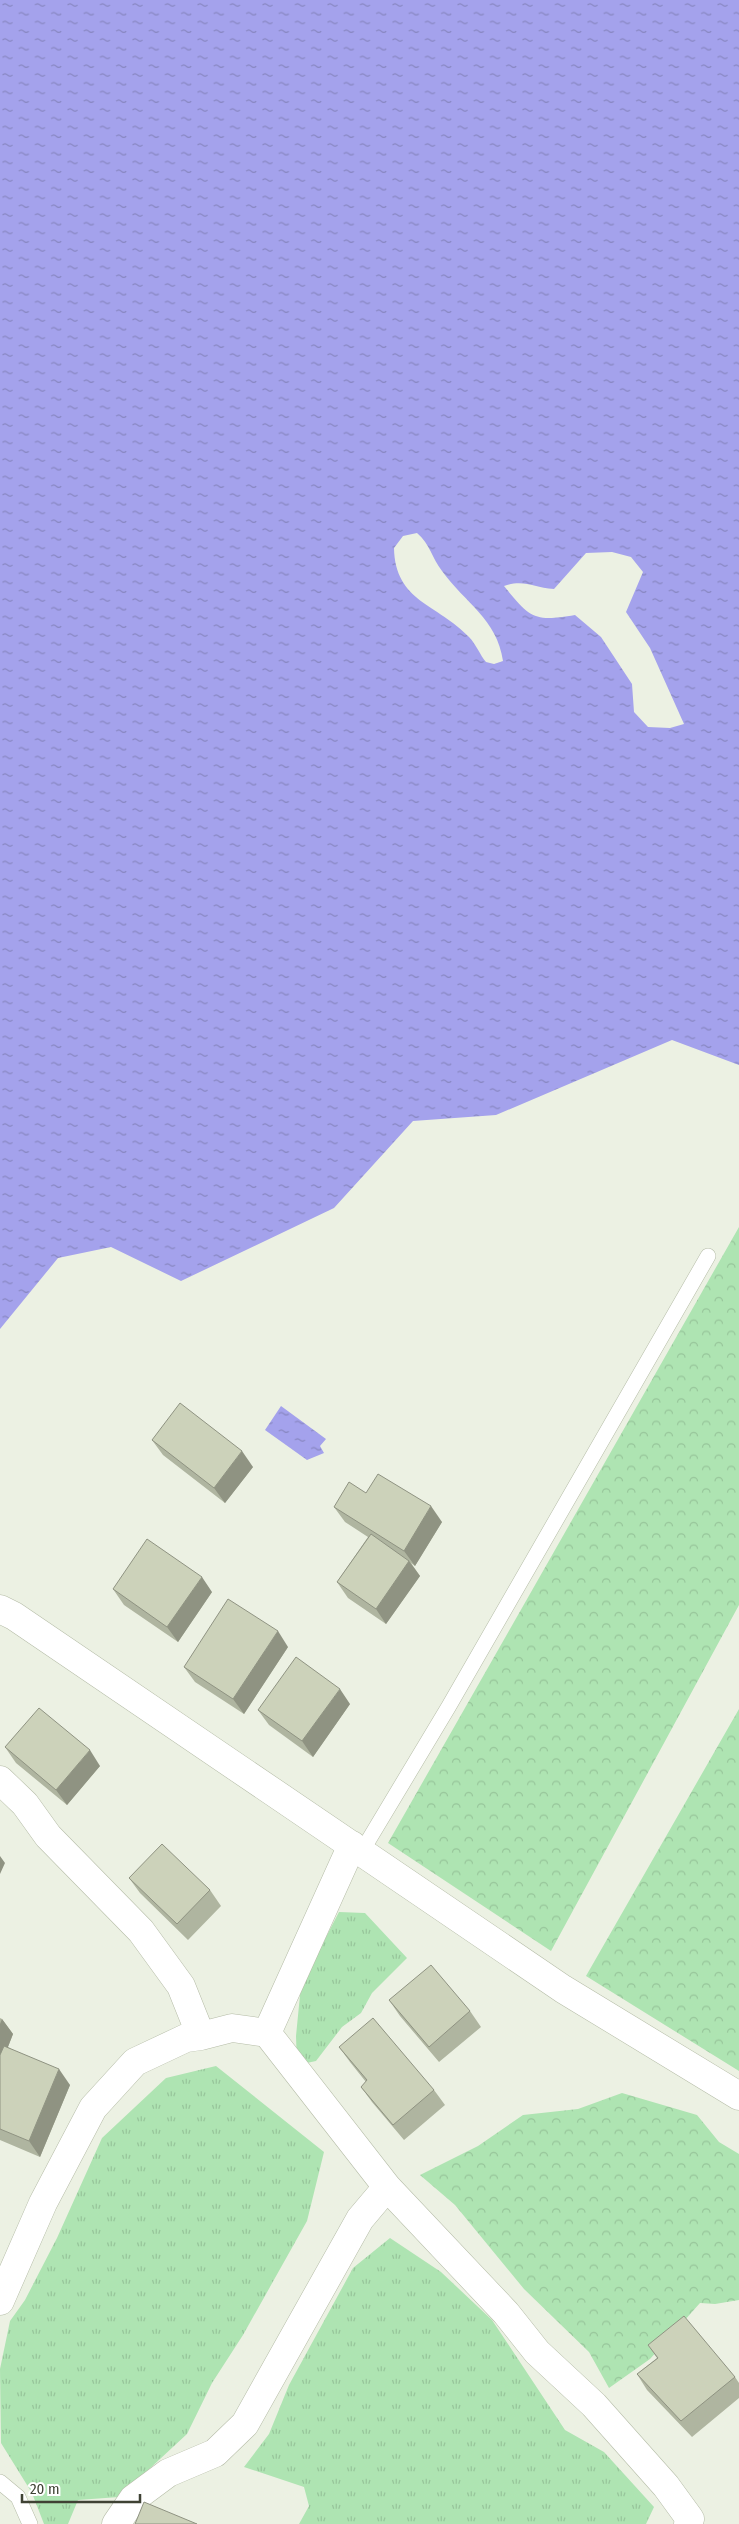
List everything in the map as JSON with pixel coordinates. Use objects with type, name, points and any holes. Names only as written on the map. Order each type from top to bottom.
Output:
[{"type":"street","points":[[0,1609],[14,1616],[563,1989],[739,2096]]},
{"type":"street","points":[[0,1780],[25,1804],[55,1843],[142,1931],[181,1986],[201,2036]]},
{"type":"street","points":[[267,2033],[357,1848]]},
{"type":"street","points":[[0,2301],[43,2203],[93,2108],[135,2062],[186,2038],[232,2028],[267,2033],[387,2187],[506,2313],[537,2352],[594,2405],[666,2486],[690,2519],[688,2524]]},
{"type":"street","points":[[116,2524],[133,2499],[168,2473],[215,2453],[245,2424],[360,2219],[387,2187]]},
{"type":"lane","points":[[357,1848],[449,1706],[708,1256]]},
{"type":"lane","points":[[0,2482],[18,2497],[30,2524]]},
{"type":"green space","points":[[739,1227],[739,1605],[551,1951],[388,1843]]},
{"type":"green space","points":[[739,1709],[739,2071],[586,1976]]},
{"type":"green space","points":[[339,1912],[365,1913],[407,1958],[372,1993],[361,2013],[342,2027],[316,2061],[297,2065],[296,2036],[301,1985]]},
{"type":"green space","points":[[216,2066],[324,2152],[307,2221],[243,2335],[212,2383],[187,2434],[119,2497],[78,2500],[68,2524],[44,2524],[32,2493],[1,2443],[0,2369],[10,2321],[25,2300],[57,2238],[102,2138],[166,2078]]},
{"type":"green space","points":[[622,2093],[697,2115],[719,2142],[739,2154],[739,2300],[715,2304],[700,2303],[650,2359],[609,2388],[589,2352],[524,2289],[455,2205],[420,2175],[478,2146],[523,2115],[578,2109]]},
{"type":"green space","points":[[390,2238],[441,2272],[492,2320],[565,2430],[604,2452],[654,2507],[646,2524],[299,2524],[309,2506],[304,2487],[244,2467],[269,2434],[289,2385],[353,2268]]},
{"type":"water","points":[[0,0],[739,0],[739,1065],[672,1040],[496,1115],[413,1121],[334,1208],[181,1281],[111,1247],[58,1258],[0,1329]],"holes":[[[417,533],[425,542],[442,571],[487,623],[500,646],[503,661],[494,664],[486,662],[469,637],[457,626],[420,600],[402,580],[396,566],[394,548],[403,536]],[[612,552],[631,557],[643,572],[626,612],[650,648],[684,724],[670,728],[648,727],[634,712],[632,684],[601,637],[575,615],[550,618],[534,615],[520,605],[504,586],[518,583],[554,589],[586,553]]]},
{"type":"water","points":[[281,1406],[326,1439],[320,1446],[324,1453],[307,1460],[265,1430]]},
{"type":"building","points":[[180,1403],[242,1451],[214,1488],[152,1440]]},
{"type":"building","points":[[378,1474],[431,1506],[404,1551],[334,1507],[349,1482],[366,1493]]},
{"type":"building","points":[[371,1534],[409,1561],[376,1609],[337,1582]]},
{"type":"building","points":[[147,1539],[202,1577],[167,1627],[113,1589]]},
{"type":"building","points":[[228,1599],[278,1631],[233,1699],[184,1667]]},
{"type":"building","points":[[296,1657],[340,1689],[302,1741],[258,1710]]},
{"type":"building","points":[[39,1708],[90,1750],[56,1790],[5,1747]]},
{"type":"building","points":[[162,1844],[210,1890],[177,1924],[129,1878]]},
{"type":"building","points":[[431,1965],[470,2011],[429,2047],[389,2000]]},
{"type":"building","points":[[373,2018],[434,2090],[393,2125],[361,2087],[367,2080],[339,2047]]},
{"type":"building","points":[[4,2046],[59,2069],[29,2141],[0,2129],[0,2055]]},
{"type":"building","points":[[684,2316],[735,2377],[681,2421],[637,2374],[658,2358],[648,2345]]},
{"type":"building","points":[[144,2502],[197,2524],[135,2524]]}]
